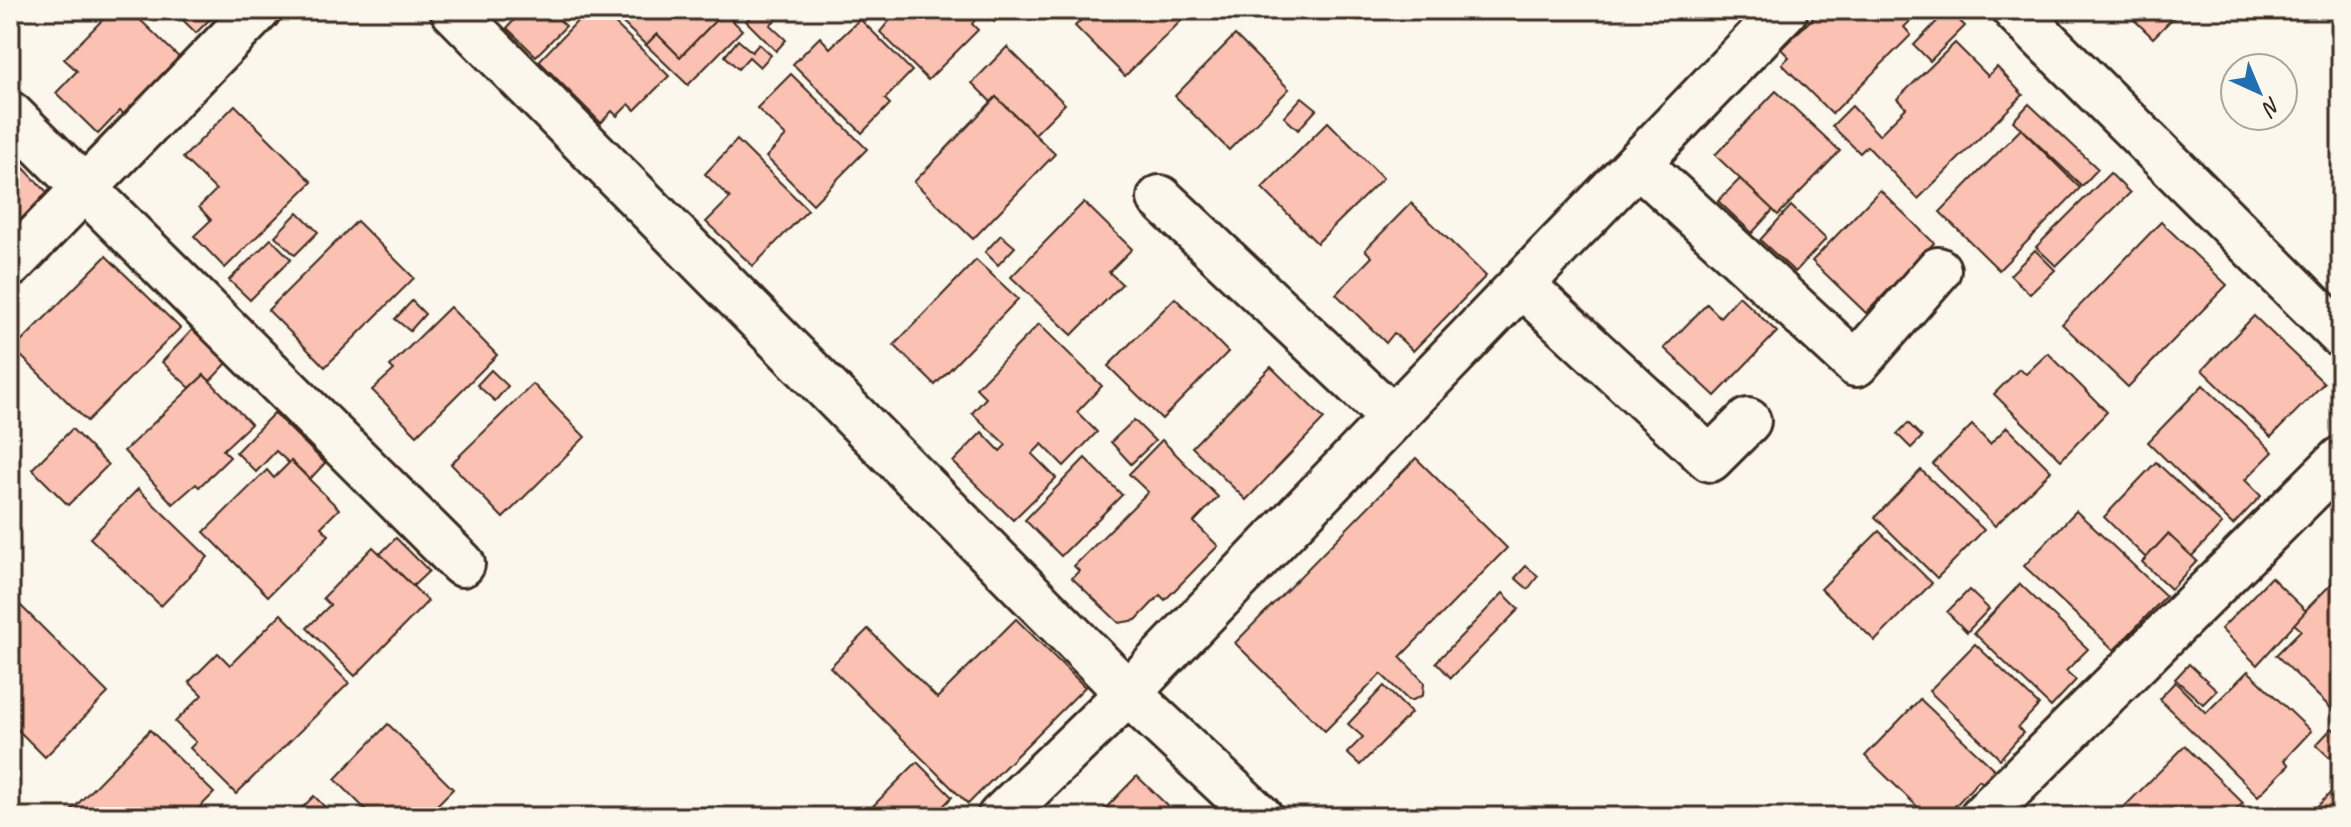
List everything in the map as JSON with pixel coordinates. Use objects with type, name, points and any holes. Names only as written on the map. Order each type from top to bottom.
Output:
[{"type":"street","points":[[10,265],[258,10]]},
{"type":"street","points":[[453,10],[1128,693],[1255,815]]},
{"type":"street","points":[[1000,817],[1128,693],[1785,10]]},
{"type":"street","points":[[2015,10],[2341,335]]},
{"type":"street","points":[[10,114],[462,564]]},
{"type":"street","points":[[1638,163],[1856,364],[1938,270]]},
{"type":"street","points":[[1160,198],[1392,417]]},
{"type":"street","points":[[1521,284],[1710,459],[1748,421]]},
{"type":"street","points":[[1982,817],[2341,459]]},
{"type":"building","points":[[112,10],[130,10],[186,64],[132,122],[120,111],[98,134],[56,93],[77,71],[64,59]]},
{"type":"building","points":[[173,10],[219,10],[196,33]]},
{"type":"building","points":[[523,10],[549,10],[566,26],[536,56],[507,28]]},
{"type":"building","points":[[588,10],[601,10],[669,76],[635,110],[629,104],[617,116],[612,111],[601,123],[539,61]]},
{"type":"building","points":[[609,10],[725,11],[680,57],[657,34],[646,45]]},
{"type":"building","points":[[757,10],[785,10],[770,25],[786,40],[776,51],[746,21]]},
{"type":"building","points":[[898,10],[970,10],[977,17],[972,24],[978,30],[928,80],[880,32]]},
{"type":"building","points":[[981,10],[1006,10],[994,22]]},
{"type":"building","points":[[1091,10],[1192,10],[1125,76],[1075,26]]},
{"type":"building","points":[[1821,10],[1922,10],[1904,27],[1911,35],[1832,114],[1782,64],[1789,57],[1781,49]]},
{"type":"building","points":[[1948,10],[1965,26],[1930,61],[1914,45]]},
{"type":"building","points":[[2124,10],[2181,10],[2153,38]]},
{"type":"building","points":[[724,12],[742,30],[688,85],[646,45],[657,34],[680,57]]},
{"type":"building","points":[[860,19],[912,71],[885,99],[890,104],[862,133],[793,64],[820,37],[830,48]]},
{"type":"building","points":[[1235,35],[1289,89],[1229,150],[1175,96]]},
{"type":"building","points":[[738,40],[752,52],[759,44],[771,55],[760,67],[749,57],[738,69],[725,56]]},
{"type":"building","points":[[1955,43],[1988,76],[1997,67],[2023,95],[1918,199],[1867,146],[1860,153],[1832,126],[1852,106],[1879,135],[1906,108],[1897,99]]},
{"type":"building","points":[[1007,47],[1065,104],[1035,134],[996,97],[991,102],[972,83]]},
{"type":"building","points":[[791,74],[867,149],[813,204],[766,157],[786,136],[757,108]]},
{"type":"building","points":[[1776,91],[1840,151],[1778,215],[1715,155]]},
{"type":"building","points":[[996,97],[1055,154],[973,239],[914,182]]},
{"type":"building","points":[[1302,97],[1317,109],[1298,130],[1284,117]]},
{"type":"building","points":[[2029,104],[2098,169],[2082,186],[2013,121]]},
{"type":"building","points":[[235,105],[312,182],[225,268],[194,236],[211,220],[199,207],[216,190],[183,158]]},
{"type":"building","points":[[1328,122],[1383,178],[1317,243],[1262,188]]},
{"type":"building","points":[[2021,129],[2080,188],[1999,270],[1940,212]]},
{"type":"building","points":[[737,140],[808,210],[753,266],[706,222],[730,198],[705,174]]},
{"type":"building","points":[[10,154],[48,193],[10,230]]},
{"type":"building","points":[[2110,173],[2130,193],[2056,266],[2036,247]]},
{"type":"building","points":[[1740,179],[1773,210],[1752,233],[1718,201]]},
{"type":"building","points":[[1880,190],[1934,243],[1866,313],[1812,261]]},
{"type":"building","points":[[1084,202],[1132,249],[1109,272],[1122,284],[1072,335],[1011,277]]},
{"type":"building","points":[[1411,203],[1486,276],[1413,351],[1394,333],[1386,343],[1336,294],[1372,257],[1365,250]]},
{"type":"building","points":[[1791,206],[1826,239],[1795,272],[1760,240]]},
{"type":"building","points":[[298,212],[318,232],[295,255],[275,236]]},
{"type":"building","points":[[357,221],[414,278],[325,367],[268,310]]},
{"type":"building","points":[[2161,222],[2227,285],[2128,387],[2062,324]]},
{"type":"building","points":[[1001,235],[1015,247],[998,265],[985,252]]},
{"type":"building","points":[[271,239],[291,259],[250,300],[229,280]]},
{"type":"building","points":[[2035,250],[2055,270],[2030,294],[2010,275]]},
{"type":"building","points":[[106,256],[180,328],[87,421],[14,349]]},
{"type":"building","points":[[976,260],[1018,299],[935,385],[894,345]]},
{"type":"building","points":[[1739,296],[1777,332],[1715,396],[1664,348],[1707,304],[1720,317]]},
{"type":"building","points":[[1175,298],[1228,352],[1162,419],[1108,366]]},
{"type":"building","points":[[412,301],[425,314],[410,331],[395,319]]},
{"type":"building","points":[[450,307],[497,355],[417,435],[372,390],[394,370],[390,366]]},
{"type":"building","points":[[2254,316],[2324,383],[2271,437],[2202,370]]},
{"type":"building","points":[[1039,324],[1102,386],[1077,412],[1097,432],[1064,466],[1042,444],[1032,454],[1056,478],[1013,520],[953,462],[982,432],[1000,451],[1006,445],[972,413],[986,398],[976,388]]},
{"type":"building","points":[[193,329],[228,362],[210,381],[204,375],[190,388],[162,362]]},
{"type":"building","points":[[2048,353],[2107,412],[2061,460],[1994,394],[2019,369],[2026,374]]},
{"type":"building","points":[[1271,367],[1324,419],[1246,500],[1192,447]]},
{"type":"building","points":[[491,370],[508,386],[495,401],[477,385]]},
{"type":"building","points":[[204,375],[251,424],[223,450],[230,457],[199,487],[196,484],[173,504],[124,451]]},
{"type":"building","points":[[533,384],[585,437],[503,518],[451,464]]},
{"type":"building","points":[[2203,385],[2273,452],[2245,480],[2261,496],[2233,525],[2148,442]]},
{"type":"building","points":[[274,413],[325,463],[310,479],[276,451],[256,472],[236,452]]},
{"type":"building","points":[[1134,420],[1155,441],[1131,464],[1111,442]]},
{"type":"building","points":[[1908,423],[1922,437],[1911,448],[1897,434]]},
{"type":"building","points":[[1972,425],[1990,444],[2007,427],[2051,471],[1995,526],[1933,464]]},
{"type":"building","points":[[72,429],[108,465],[68,505],[32,469]]},
{"type":"building","points":[[1162,440],[1218,497],[1194,522],[1218,546],[1165,600],[1160,595],[1136,620],[1119,623],[1072,578],[1079,571],[1074,566],[1148,492],[1129,474]]},
{"type":"building","points":[[1085,458],[1122,495],[1061,556],[1025,520]]},
{"type":"building","points":[[1416,458],[1507,548],[1400,657],[1424,682],[1423,695],[1408,700],[1381,674],[1325,731],[1235,643]]},
{"type":"building","points":[[291,461],[339,509],[321,527],[329,535],[268,596],[204,532],[267,470],[274,478]]},
{"type":"building","points":[[2156,462],[2222,524],[2191,557],[2168,534],[2146,558],[2104,517]]},
{"type":"building","points":[[1921,470],[1984,530],[1937,578],[1875,517]]},
{"type":"building","points":[[138,489],[208,557],[161,606],[90,538]]},
{"type":"building","points":[[2076,511],[2166,596],[2114,650],[2024,566]]},
{"type":"building","points":[[1879,531],[1932,583],[1875,641],[1821,589]]},
{"type":"building","points":[[2168,534],[2197,561],[2171,589],[2142,562]]},
{"type":"building","points":[[396,538],[429,571],[413,586],[380,554]]},
{"type":"building","points":[[373,547],[428,601],[355,676],[307,628],[330,605],[323,598]]},
{"type":"building","points":[[1526,566],[1538,576],[1528,589],[1515,578]]},
{"type":"building","points":[[2341,574],[2341,708],[2336,713],[2276,655],[2301,630],[2293,623]]},
{"type":"building","points":[[2271,577],[2306,611],[2257,665],[2221,629]]},
{"type":"building","points":[[2020,584],[2088,649],[2066,671],[2076,680],[2051,707],[1974,633]]},
{"type":"building","points":[[1969,590],[1989,609],[1967,632],[1947,612]]},
{"type":"building","points":[[1503,593],[1519,609],[1451,678],[1436,662]]},
{"type":"building","points":[[10,595],[108,693],[45,757],[10,722]]},
{"type":"building","points":[[281,614],[349,683],[236,794],[190,748],[196,742],[175,722],[202,695],[189,682],[218,653],[230,665]]},
{"type":"building","points":[[1016,619],[1085,687],[968,804],[830,667],[868,629],[937,698]]},
{"type":"building","points":[[1975,644],[2039,705],[2018,727],[2023,733],[2000,759],[1929,691]]},
{"type":"building","points":[[2189,664],[2217,690],[2203,704],[2175,679]]},
{"type":"building","points":[[2248,671],[2311,731],[2284,760],[2289,765],[2258,796],[2159,699],[2175,682],[2206,713]]},
{"type":"building","points":[[1384,686],[1411,713],[1360,765],[1347,753],[1363,737],[1348,724]]},
{"type":"building","points":[[1920,699],[1997,772],[1984,784],[1979,780],[1945,817],[1928,817],[1865,756]]},
{"type":"building","points":[[388,724],[453,789],[425,817],[415,811],[409,817],[373,817],[335,779]]},
{"type":"building","points":[[2332,728],[2341,737],[2341,746],[2329,757],[2316,745]]},
{"type":"building","points":[[150,730],[214,793],[190,817],[65,817]]},
{"type":"building","points":[[2185,746],[2243,803],[2229,817],[2114,817]]},
{"type":"building","points":[[917,762],[952,797],[933,817],[884,817],[873,806]]},
{"type":"building","points":[[1137,776],[1179,817],[1097,817]]},
{"type":"building","points":[[2341,782],[2341,817],[2307,817]]},
{"type":"building","points":[[314,796],[335,817],[293,817]]}]
